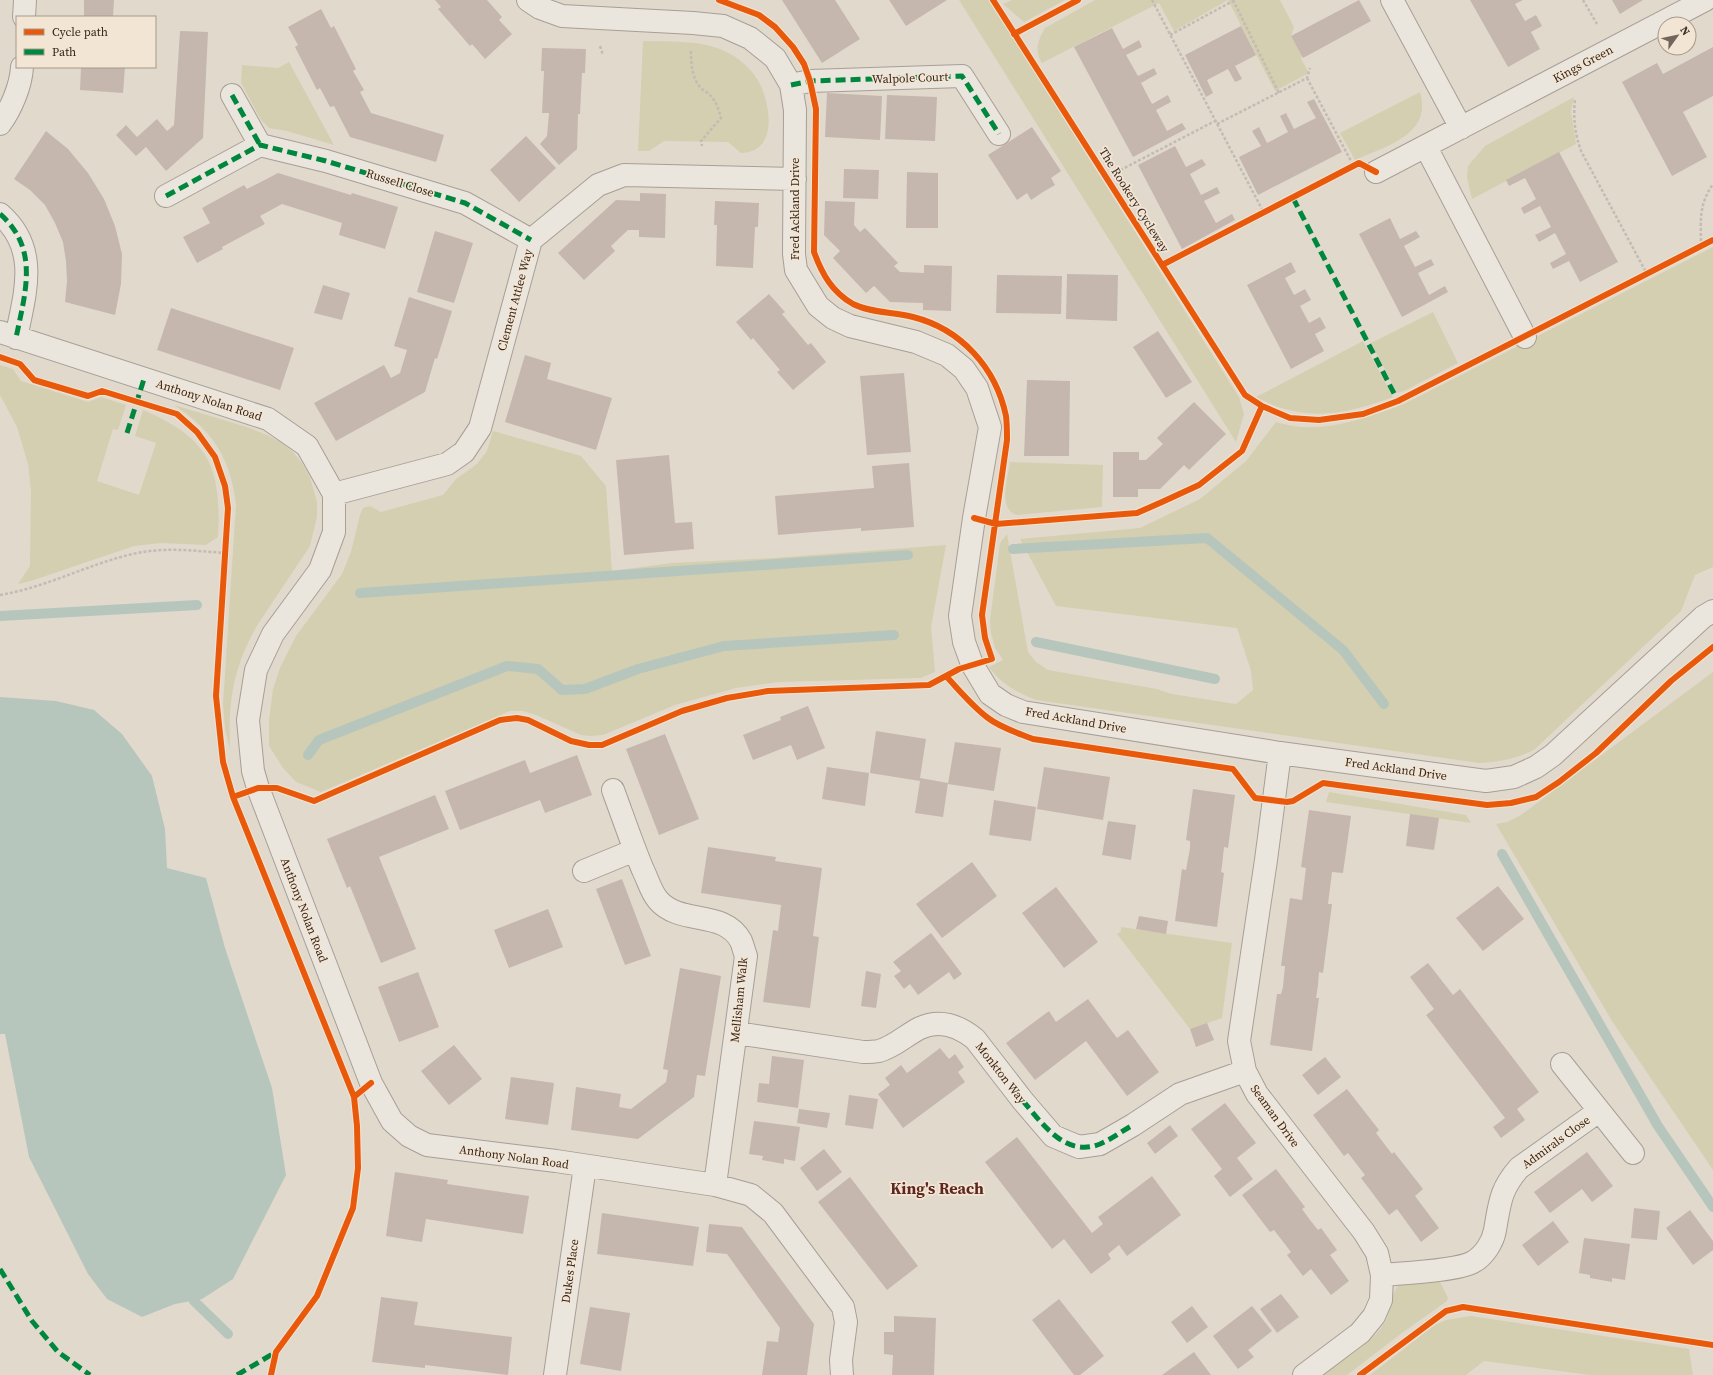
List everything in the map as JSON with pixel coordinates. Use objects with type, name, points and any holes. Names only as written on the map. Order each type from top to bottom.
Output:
[{"type":"street","points":[[24,16],[25,0]]},
{"type":"street","name":"Fred Ackland Drive","points":[[528,0],[540,8],[562,16],[723,26],[750,38],[775,58],[790,85],[795,110],[794,254],[796,270],[818,306],[833,318],[850,326],[916,342],[947,355],[964,369],[977,388],[985,407],[990,427],[974,518],[960,616],[964,642],[972,664],[990,694],[1006,705],[1023,712],[1280,753],[1486,781],[1514,777],[1536,767],[1553,755],[1704,617],[1713,611]]},
{"type":"street","points":[[1392,0],[1461,128]]},
{"type":"street","name":"Kings Green","points":[[1376,172],[1706,0]]},
{"type":"street","points":[[0,124],[6,115],[21,78],[22,68]]},
{"type":"street","name":"Walpole Court","points":[[790,85],[810,81],[962,76],[999,134]]},
{"type":"street","points":[[166,196],[260,145],[232,95]]},
{"type":"street","name":"Russell Close","points":[[260,145],[333,163],[464,203],[531,240]]},
{"type":"street","points":[[1426,147],[1525,336]]},
{"type":"street","name":"Clement Attlee Way","points":[[334,494],[447,464],[464,452],[480,428],[531,240],[598,184],[624,175],[795,178]]},
{"type":"street","points":[[0,214],[14,228],[21,240],[27,266],[27,278],[8,335]]},
{"type":"street","name":"Anthony Nolan Road","points":[[8,335],[268,418],[307,446],[334,494],[334,532],[320,570],[273,634],[256,670],[248,720],[253,771],[269,818],[371,1083],[392,1121],[409,1136],[427,1145],[715,1185],[751,1195],[773,1213],[843,1307],[846,1322],[841,1360],[842,1375]]},
{"type":"street","name":"Seaman Drive","points":[[1280,753],[1266,867],[1239,1041],[1244,1071],[1257,1094],[1364,1232],[1377,1254],[1382,1275],[1381,1300],[1374,1316],[1360,1333],[1304,1375]]},
{"type":"street","name":"Mellisham Walk","points":[[613,790],[652,892],[665,907],[676,914],[719,922],[731,930],[740,940],[746,956],[715,1185]]},
{"type":"street","points":[[584,871],[635,850]]},
{"type":"street","name":"Monkton Way","points":[[736,1033],[863,1052],[879,1051],[893,1045],[920,1028],[932,1025],[954,1026],[966,1031],[975,1039],[1023,1101],[1053,1136],[1079,1148],[1100,1144],[1133,1125],[1180,1094],[1244,1071]]},
{"type":"street","name":"Admirals Close","points":[[1562,1064],[1633,1153]]},
{"type":"street","name":"Admirals Close","points":[[1382,1275],[1444,1269],[1473,1262],[1484,1253],[1490,1244],[1495,1233],[1502,1193],[1519,1168],[1599,1111]]},
{"type":"street","name":"Dukes Place","points":[[555,1375],[585,1166]]},
{"type":"path","points":[[1152,0],[1215,121],[1267,211],[1257,216]]},
{"type":"path","points":[[1170,35],[1233,0],[1279,93]]},
{"type":"path","points":[[693,23],[691,60],[692,72],[700,87],[712,97],[718,106],[721,118],[701,141],[702,146]]},
{"type":"path","points":[[1310,68],[1307,78],[1354,166]]},
{"type":"path","points":[[1572,70],[1577,86],[1574,114],[1576,136],[1581,151],[1647,274]]},
{"type":"path","points":[[1217,124],[1307,78]]},
{"type":"path","points":[[1107,178],[1215,121]]},
{"type":"path","points":[[1347,170],[1360,163],[1376,172]]},
{"type":"path","points":[[1694,249],[1704,244],[1701,210],[1713,184]]},
{"type":"path","points":[[1640,277],[1653,270]]},
{"type":"path","points":[[225,561],[226,545]]},
{"type":"path","points":[[0,595],[38,586],[76,571],[137,553],[164,549],[225,553]]},
{"type":"shaded area","points":[[959,0],[989,0],[1239,397],[1244,414],[1236,442]]},
{"type":"shaded area","points":[[1012,0],[1065,0],[1024,22],[1003,4]]},
{"type":"shaded area","points":[[1095,0],[1228,0],[1174,31],[1159,3],[1042,63],[1038,54],[1038,46],[1040,37],[1045,28]]},
{"type":"shaded area","points":[[1228,0],[1280,0],[1294,27],[1291,36],[1309,73],[1275,91]]},
{"type":"shaded area","points":[[643,41],[689,42],[711,46],[732,55],[745,64],[759,81],[767,106],[769,117],[768,128],[766,137],[761,145],[753,151],[741,153],[728,142],[664,141],[649,151],[638,151]]},
{"type":"shaded area","points":[[289,62],[334,145],[287,131],[269,128],[261,120],[241,83],[242,65],[278,68]]},
{"type":"shaded area","points":[[1420,92],[1422,107],[1420,119],[1413,129],[1404,137],[1392,144],[1355,160],[1340,133]]},
{"type":"shaded area","points":[[1574,97],[1571,111],[1576,144],[1472,199],[1467,177],[1468,166],[1485,146]]},
{"type":"shaded area","points":[[1713,247],[1713,567],[1695,575],[1681,611],[1534,750],[1507,760],[1479,763],[1036,700],[1004,683],[989,667],[1003,660],[995,648],[991,633],[990,620],[1000,543],[1007,534],[1028,652],[1036,662],[1048,670],[1157,689],[1172,694],[1236,704],[1253,690],[1251,671],[1237,628],[1056,606],[1020,539],[1140,528],[1200,499],[1246,461],[1276,422],[1292,426],[1308,427],[1341,424],[1404,404]]},
{"type":"shaded area","points":[[1433,312],[1458,363],[1404,391],[1397,393],[1371,343]]},
{"type":"shaded area","points":[[1363,341],[1393,397],[1358,408],[1324,414],[1291,410],[1274,405],[1256,397]]},
{"type":"shaded area","points":[[0,365],[13,369],[21,381],[88,402],[101,397],[126,405],[118,430],[113,429],[97,481],[139,495],[156,443],[135,436],[143,410],[183,432],[197,444],[207,458],[213,473],[219,513],[218,537],[206,545],[161,543],[134,546],[18,584],[30,566],[31,491],[28,464],[17,427],[0,395]]},
{"type":"shaded area","points":[[174,405],[250,428],[282,443],[293,452],[302,463],[310,477],[317,502],[317,517],[310,546],[258,624],[243,655],[231,700],[230,750],[225,728],[223,704],[236,504],[229,472],[217,447],[209,435],[199,425]]},
{"type":"shaded area","points":[[493,431],[581,456],[606,486],[612,571],[672,563],[773,558],[946,545],[931,627],[935,672],[921,678],[779,682],[736,688],[675,705],[603,735],[581,735],[536,715],[523,711],[510,711],[321,792],[296,782],[283,768],[269,746],[269,720],[273,689],[280,668],[296,636],[342,574],[351,552],[363,508],[370,506],[381,512],[443,495],[456,479],[477,464],[487,451]]},
{"type":"shaded area","points":[[1010,462],[1103,465],[1102,507],[1017,515],[1011,512],[1007,507],[1005,500]]},
{"type":"shaded area","points":[[1713,672],[1713,1170],[1612,1021],[1496,824],[1507,822],[1521,815]]},
{"type":"shaded area","points":[[0,697],[56,701],[94,710],[122,734],[152,776],[165,829],[167,868],[206,878],[225,948],[272,1088],[286,1175],[233,1279],[202,1299],[175,1304],[142,1317],[107,1299],[88,1274],[29,1157],[5,1034],[0,1034]]},
{"type":"shaded area","points":[[1329,792],[1466,815],[1471,823],[1326,802]]},
{"type":"shaded area","points":[[1121,927],[1232,943],[1222,1018],[1190,1029],[1117,934],[1121,931]]},
{"type":"shaded area","points":[[1438,1278],[1448,1298],[1447,1301],[1347,1375],[1321,1375],[1356,1351],[1380,1330],[1385,1322],[1394,1294],[1399,1284],[1411,1279]]},
{"type":"shaded area","points":[[1471,1316],[1689,1349],[1693,1375],[1590,1375],[1484,1361],[1466,1375],[1370,1375],[1435,1325],[1446,1320]]},
{"type":"building","points":[[84,0],[114,0],[113,16],[84,16]]},
{"type":"building","points":[[435,0],[487,0],[502,17],[499,20],[512,34],[485,59],[472,44],[470,46],[438,9],[441,7]]},
{"type":"building","points":[[782,0],[835,0],[860,39],[822,63]]},
{"type":"building","points":[[889,0],[947,0],[906,26]]},
{"type":"building","points":[[1359,0],[1371,21],[1303,58],[1291,36]]},
{"type":"building","points":[[1470,0],[1523,0],[1515,4],[1525,21],[1536,15],[1542,26],[1531,32],[1540,49],[1508,67]]},
{"type":"building","points":[[1612,0],[1643,0],[1620,14]]},
{"type":"building","points":[[321,9],[331,28],[334,26],[356,69],[353,71],[364,90],[360,92],[371,113],[444,135],[436,162],[350,137],[334,106],[330,107],[320,88],[317,90],[295,47],[298,45],[288,27]]},
{"type":"building","points":[[1241,26],[1256,55],[1235,66],[1242,79],[1235,82],[1228,69],[1207,80],[1213,93],[1206,97],[1185,55]]},
{"type":"building","points":[[1112,28],[1123,49],[1139,40],[1142,47],[1126,55],[1138,76],[1154,68],[1157,74],[1141,83],[1152,104],[1168,95],[1171,102],[1156,110],[1167,131],[1182,123],[1186,129],[1133,157],[1074,47]]},
{"type":"building","points":[[180,31],[208,32],[203,138],[166,171],[146,147],[136,156],[116,135],[126,125],[137,137],[157,119],[167,131],[174,125]]},
{"type":"building","points":[[1713,47],[1713,96],[1683,112],[1707,157],[1672,176],[1622,82],[1657,63],[1663,74]]},
{"type":"building","points":[[542,48],[586,49],[585,73],[582,73],[580,114],[578,114],[577,149],[559,165],[540,144],[547,136],[549,113],[542,113],[544,71],[541,71]]},
{"type":"building","points":[[81,68],[125,68],[123,93],[80,90]]},
{"type":"building","points":[[827,93],[882,96],[880,140],[825,137]]},
{"type":"building","points":[[887,95],[937,97],[935,141],[885,139]]},
{"type":"building","points":[[1314,99],[1342,152],[1258,195],[1239,157],[1261,146],[1252,131],[1259,127],[1267,143],[1288,132],[1280,116],[1286,113],[1294,129],[1316,118],[1307,102]]},
{"type":"building","points":[[1032,127],[1061,171],[1051,178],[1055,185],[1031,200],[1027,193],[1017,200],[988,155]]},
{"type":"building","points":[[46,131],[68,149],[88,173],[104,199],[115,226],[122,254],[121,284],[115,315],[65,302],[67,281],[63,242],[45,205],[30,190],[14,179]]},
{"type":"building","points":[[526,136],[556,168],[519,202],[490,170]]},
{"type":"building","points":[[1175,146],[1186,167],[1202,159],[1206,165],[1190,174],[1201,195],[1217,187],[1220,193],[1204,201],[1216,223],[1232,214],[1235,220],[1182,249],[1138,165]]},
{"type":"building","points":[[1559,152],[1618,262],[1580,282],[1569,261],[1553,269],[1550,263],[1566,254],[1555,233],[1539,242],[1535,235],[1551,227],[1540,206],[1524,214],[1521,208],[1536,199],[1525,178],[1509,186],[1506,180]]},
{"type":"building","points":[[844,169],[879,170],[878,199],[843,198]]},
{"type":"building","points":[[907,172],[938,173],[938,228],[906,228]]},
{"type":"building","points":[[278,173],[351,195],[352,193],[398,207],[385,249],[339,235],[342,223],[282,204],[260,216],[265,224],[222,247],[223,249],[197,263],[183,237],[210,223],[202,208],[244,185],[247,189]]},
{"type":"building","points":[[640,193],[666,194],[665,238],[639,237],[639,230],[628,230],[611,246],[615,251],[584,280],[558,253],[616,200],[640,201]]},
{"type":"building","points":[[715,201],[759,203],[758,227],[755,227],[753,268],[716,266],[717,225],[714,225]]},
{"type":"building","points":[[825,201],[855,202],[854,225],[860,232],[865,228],[898,263],[894,266],[900,272],[924,273],[924,265],[952,266],[951,311],[923,310],[923,303],[890,302],[874,286],[866,293],[833,258],[840,251],[824,235]]},
{"type":"building","points":[[1390,218],[1400,239],[1416,231],[1420,237],[1404,246],[1415,267],[1431,259],[1434,265],[1418,273],[1429,295],[1445,286],[1448,292],[1402,317],[1359,234]]},
{"type":"building","points":[[435,231],[473,243],[454,303],[417,292]]},
{"type":"building","points":[[1291,262],[1296,272],[1285,278],[1294,295],[1305,289],[1311,300],[1300,306],[1309,323],[1320,317],[1326,328],[1315,334],[1324,351],[1291,369],[1247,285]]},
{"type":"building","points":[[1067,274],[1118,275],[1117,321],[1066,319]]},
{"type":"building","points":[[997,275],[1062,276],[1061,314],[996,313]]},
{"type":"building","points":[[323,285],[350,293],[342,320],[314,313]]},
{"type":"building","points":[[769,294],[785,312],[782,314],[808,345],[811,343],[826,362],[793,390],[777,372],[780,370],[753,338],[751,340],[736,322]]},
{"type":"building","points":[[409,297],[452,311],[437,359],[435,358],[425,392],[336,441],[314,403],[384,365],[391,378],[400,373],[407,350],[394,346]]},
{"type":"building","points":[[171,308],[294,348],[280,390],[157,350]]},
{"type":"building","points":[[1158,331],[1192,382],[1166,398],[1133,347]]},
{"type":"building","points":[[525,355],[551,363],[547,379],[612,398],[596,450],[505,422]]},
{"type":"building","points":[[904,373],[911,452],[867,455],[860,376]]},
{"type":"building","points":[[1027,380],[1070,381],[1069,456],[1024,456]]},
{"type":"building","points":[[1194,402],[1226,434],[1189,470],[1184,465],[1160,489],[1138,489],[1138,497],[1113,497],[1113,452],[1139,452],[1139,460],[1146,460],[1163,444],[1157,438]]},
{"type":"building","points":[[669,455],[675,523],[692,522],[694,549],[624,555],[616,460]]},
{"type":"building","points":[[909,463],[914,527],[861,531],[861,528],[778,535],[775,496],[874,488],[872,466]]},
{"type":"building","points":[[808,706],[825,748],[797,760],[791,745],[753,760],[743,735],[781,720],[780,717]]},
{"type":"building","points":[[876,731],[926,739],[920,778],[948,783],[943,817],[915,813],[920,781],[870,773]]},
{"type":"building","points":[[665,734],[699,819],[659,835],[626,749]]},
{"type":"building","points":[[955,742],[1001,748],[994,791],[948,784]]},
{"type":"building","points":[[577,755],[592,795],[545,813],[540,800],[460,830],[445,791],[525,760],[530,773]]},
{"type":"building","points":[[827,767],[869,773],[865,806],[822,799]]},
{"type":"building","points":[[1044,767],[1110,777],[1103,820],[1037,809]]},
{"type":"building","points":[[1193,789],[1235,795],[1228,848],[1224,847],[1221,872],[1224,873],[1217,927],[1175,921],[1182,869],[1186,870],[1190,848],[1190,841],[1186,840]]},
{"type":"building","points":[[435,795],[449,829],[379,857],[416,949],[381,963],[350,886],[347,888],[327,839]]},
{"type":"building","points":[[994,800],[1036,807],[1031,841],[989,835]]},
{"type":"building","points":[[1309,810],[1351,816],[1343,873],[1332,872],[1328,904],[1332,904],[1323,973],[1319,972],[1316,998],[1319,998],[1312,1051],[1270,1045],[1277,994],[1281,994],[1283,987],[1285,966],[1281,966],[1290,898],[1302,900],[1306,868],[1301,867]]},
{"type":"building","points":[[1410,814],[1439,818],[1434,850],[1406,846]]},
{"type":"building","points":[[1108,821],[1136,825],[1131,860],[1102,855]]},
{"type":"building","points":[[708,847],[776,857],[775,861],[822,868],[813,936],[819,937],[810,1008],[763,1002],[773,930],[778,931],[781,905],[701,893]]},
{"type":"building","points":[[972,862],[997,896],[942,938],[916,904]]},
{"type":"building","points":[[622,879],[651,956],[625,965],[596,889]]},
{"type":"building","points":[[1498,886],[1524,919],[1483,951],[1456,918]]},
{"type":"building","points":[[1056,887],[1098,942],[1064,968],[1022,913]]},
{"type":"building","points":[[548,909],[563,947],[509,968],[494,930]]},
{"type":"building","points":[[1139,916],[1168,921],[1166,934],[1136,929]]},
{"type":"building","points":[[931,933],[962,974],[954,980],[949,972],[918,995],[910,984],[904,989],[894,976],[901,971],[893,962]]},
{"type":"building","points":[[1428,963],[1453,995],[1460,989],[1539,1092],[1517,1109],[1525,1120],[1501,1138],[1493,1127],[1505,1118],[1426,1015],[1434,1009],[1410,977]]},
{"type":"building","points":[[680,968],[721,976],[705,1076],[697,1075],[694,1097],[638,1139],[571,1130],[576,1087],[621,1094],[619,1107],[631,1109],[666,1082],[668,1070],[663,1069]]},
{"type":"building","points":[[866,971],[881,974],[876,1008],[861,1006]]},
{"type":"building","points":[[418,972],[439,1027],[399,1042],[378,987]]},
{"type":"building","points":[[1088,999],[1117,1038],[1128,1030],[1159,1072],[1127,1096],[1086,1041],[1035,1080],[1006,1043],[1049,1011],[1056,1022]]},
{"type":"building","points":[[1207,1023],[1214,1040],[1196,1047],[1190,1029]]},
{"type":"building","points":[[454,1045],[482,1079],[449,1105],[421,1071]]},
{"type":"building","points":[[940,1048],[949,1059],[955,1054],[964,1067],[958,1072],[965,1082],[903,1128],[878,1094],[890,1085],[885,1078],[901,1065],[907,1073]]},
{"type":"building","points":[[772,1056],[804,1060],[798,1108],[757,1102],[759,1083],[769,1084]]},
{"type":"building","points":[[1325,1057],[1341,1077],[1318,1095],[1302,1075]]},
{"type":"building","points":[[511,1077],[554,1083],[548,1125],[505,1119]]},
{"type":"building","points":[[1347,1089],[1379,1130],[1376,1133],[1392,1154],[1394,1152],[1423,1189],[1415,1196],[1439,1228],[1421,1242],[1397,1209],[1389,1215],[1361,1178],[1365,1175],[1348,1153],[1344,1156],[1313,1115]]},
{"type":"building","points":[[849,1095],[878,1099],[873,1129],[845,1125]]},
{"type":"building","points":[[1225,1103],[1256,1143],[1237,1158],[1253,1179],[1230,1197],[1214,1176],[1222,1169],[1191,1129]]},
{"type":"building","points":[[799,1109],[830,1113],[827,1128],[797,1123]]},
{"type":"building","points":[[754,1121],[800,1127],[795,1161],[784,1159],[784,1164],[762,1160],[763,1156],[749,1154]]},
{"type":"building","points":[[1170,1125],[1178,1136],[1155,1154],[1147,1143]]},
{"type":"building","points":[[1017,1137],[1092,1233],[1103,1224],[1098,1217],[1152,1176],[1181,1215],[1127,1256],[1119,1245],[1108,1254],[1111,1259],[1091,1274],[1064,1239],[1052,1249],[985,1162]]},
{"type":"building","points":[[824,1149],[842,1172],[817,1191],[800,1168]]},
{"type":"building","points":[[1587,1152],[1613,1186],[1592,1202],[1582,1189],[1550,1213],[1534,1192]]},
{"type":"building","points":[[1276,1169],[1305,1207],[1302,1209],[1310,1220],[1318,1230],[1321,1228],[1337,1250],[1330,1255],[1349,1281],[1331,1295],[1311,1269],[1303,1276],[1287,1255],[1291,1252],[1274,1230],[1270,1232],[1242,1195]]},
{"type":"building","points":[[395,1172],[448,1180],[447,1184],[529,1196],[523,1234],[426,1219],[422,1242],[386,1236]]},
{"type":"building","points":[[850,1177],[918,1266],[887,1290],[818,1202]]},
{"type":"building","points":[[1634,1208],[1660,1211],[1657,1240],[1631,1238]]},
{"type":"building","points":[[1690,1210],[1713,1241],[1713,1250],[1693,1265],[1666,1228]]},
{"type":"building","points":[[602,1213],[699,1227],[693,1266],[597,1254]]},
{"type":"building","points":[[1553,1221],[1569,1242],[1538,1266],[1522,1245]]},
{"type":"building","points":[[709,1224],[742,1227],[814,1324],[807,1375],[762,1375],[767,1341],[778,1342],[780,1328],[727,1254],[706,1252]]},
{"type":"building","points":[[1584,1238],[1630,1244],[1625,1280],[1612,1278],[1612,1282],[1590,1278],[1590,1275],[1579,1273]]},
{"type":"building","points":[[1281,1294],[1299,1317],[1277,1333],[1260,1309]]},
{"type":"building","points":[[381,1297],[418,1302],[414,1325],[512,1337],[508,1375],[425,1365],[425,1368],[372,1362]]},
{"type":"building","points":[[1059,1299],[1104,1356],[1080,1375],[1074,1375],[1032,1320]]},
{"type":"building","points":[[1192,1306],[1208,1327],[1187,1343],[1171,1322]]},
{"type":"building","points":[[1252,1306],[1272,1331],[1248,1350],[1254,1357],[1238,1369],[1213,1336]]},
{"type":"building","points":[[590,1307],[630,1313],[621,1371],[580,1364]]},
{"type":"building","points":[[894,1316],[936,1318],[934,1375],[892,1375],[893,1355],[884,1354],[884,1332],[894,1332]]},
{"type":"building","points":[[1194,1352],[1211,1375],[1162,1375]]},
{"type":"waterway","points":[[1013,549],[1207,538],[1343,650],[1384,704]]},
{"type":"waterway","points":[[360,593],[908,555]]},
{"type":"waterway","points":[[0,616],[197,605]]},
{"type":"waterway","points":[[308,755],[319,740],[507,666],[538,669],[562,690],[585,689],[638,669],[724,646],[894,635]]},
{"type":"waterway","points":[[1036,642],[1215,679]]},
{"type":"waterway","points":[[1502,854],[1658,1126],[1713,1207]]},
{"type":"waterway","points":[[194,1301],[228,1334]]},
{"type":"marked path","points":[[791,85],[810,81],[962,76],[999,134]]},
{"type":"marked path","points":[[232,95],[260,145]]},
{"type":"marked path","points":[[166,196],[260,145],[326,161],[465,203],[531,240]]},
{"type":"marked path","points":[[1293,198],[1398,401]]},
{"type":"marked path","points":[[0,214],[13,228],[21,242],[25,257],[25,288],[16,338]]},
{"type":"marked path","points":[[127,433],[144,379]]},
{"type":"marked path","points":[[1023,1101],[1046,1128],[1065,1142],[1076,1146],[1087,1147],[1100,1144],[1133,1125]]},
{"type":"marked path","points":[[0,1269],[32,1321],[58,1352],[90,1375]]},
{"type":"marked path","points":[[237,1375],[276,1352]]},
{"type":"cycle path","points":[[233,797],[258,788],[277,788],[314,801],[500,720],[517,718],[528,720],[571,741],[589,745],[602,745],[682,711],[727,698],[768,691],[929,685],[959,669],[992,659],[985,638],[982,615],[1007,440],[1006,416],[1001,398],[985,367],[974,353],[961,341],[946,331],[913,317],[875,311],[853,304],[839,294],[824,275],[814,252],[816,109],[810,81],[804,64],[793,47],[775,27],[759,15],[719,0]]},
{"type":"cycle path","name":"The Rookery Cycleway","points":[[993,0],[1245,395],[1262,406],[1290,418],[1319,420],[1363,414],[1398,401],[1713,240]]},
{"type":"cycle path","points":[[1014,34],[1078,0]]},
{"type":"cycle path","points":[[1162,265],[1359,163],[1376,172]]},
{"type":"cycle path","points":[[0,357],[20,364],[34,380],[88,396],[102,391],[177,414],[197,432],[215,457],[225,486],[228,508],[216,696],[223,762],[233,797],[354,1097]]},
{"type":"cycle path","points":[[974,518],[996,524],[1137,513],[1199,485],[1242,451],[1262,406]]},
{"type":"cycle path","points":[[946,676],[966,698],[993,722],[1033,739],[1233,769],[1255,798],[1287,802],[1293,801],[1323,783],[1487,805],[1511,803],[1536,797],[1559,782],[1596,753],[1671,681],[1713,647]]},
{"type":"cycle path","points":[[271,1375],[276,1352],[317,1296],[353,1208],[358,1168],[357,1126],[354,1097],[371,1083]]},
{"type":"cycle path","points":[[1360,1375],[1446,1311],[1463,1307],[1713,1345]]},
{"type":"district","name":"King's Reach","points":[[937,1188]]}]
